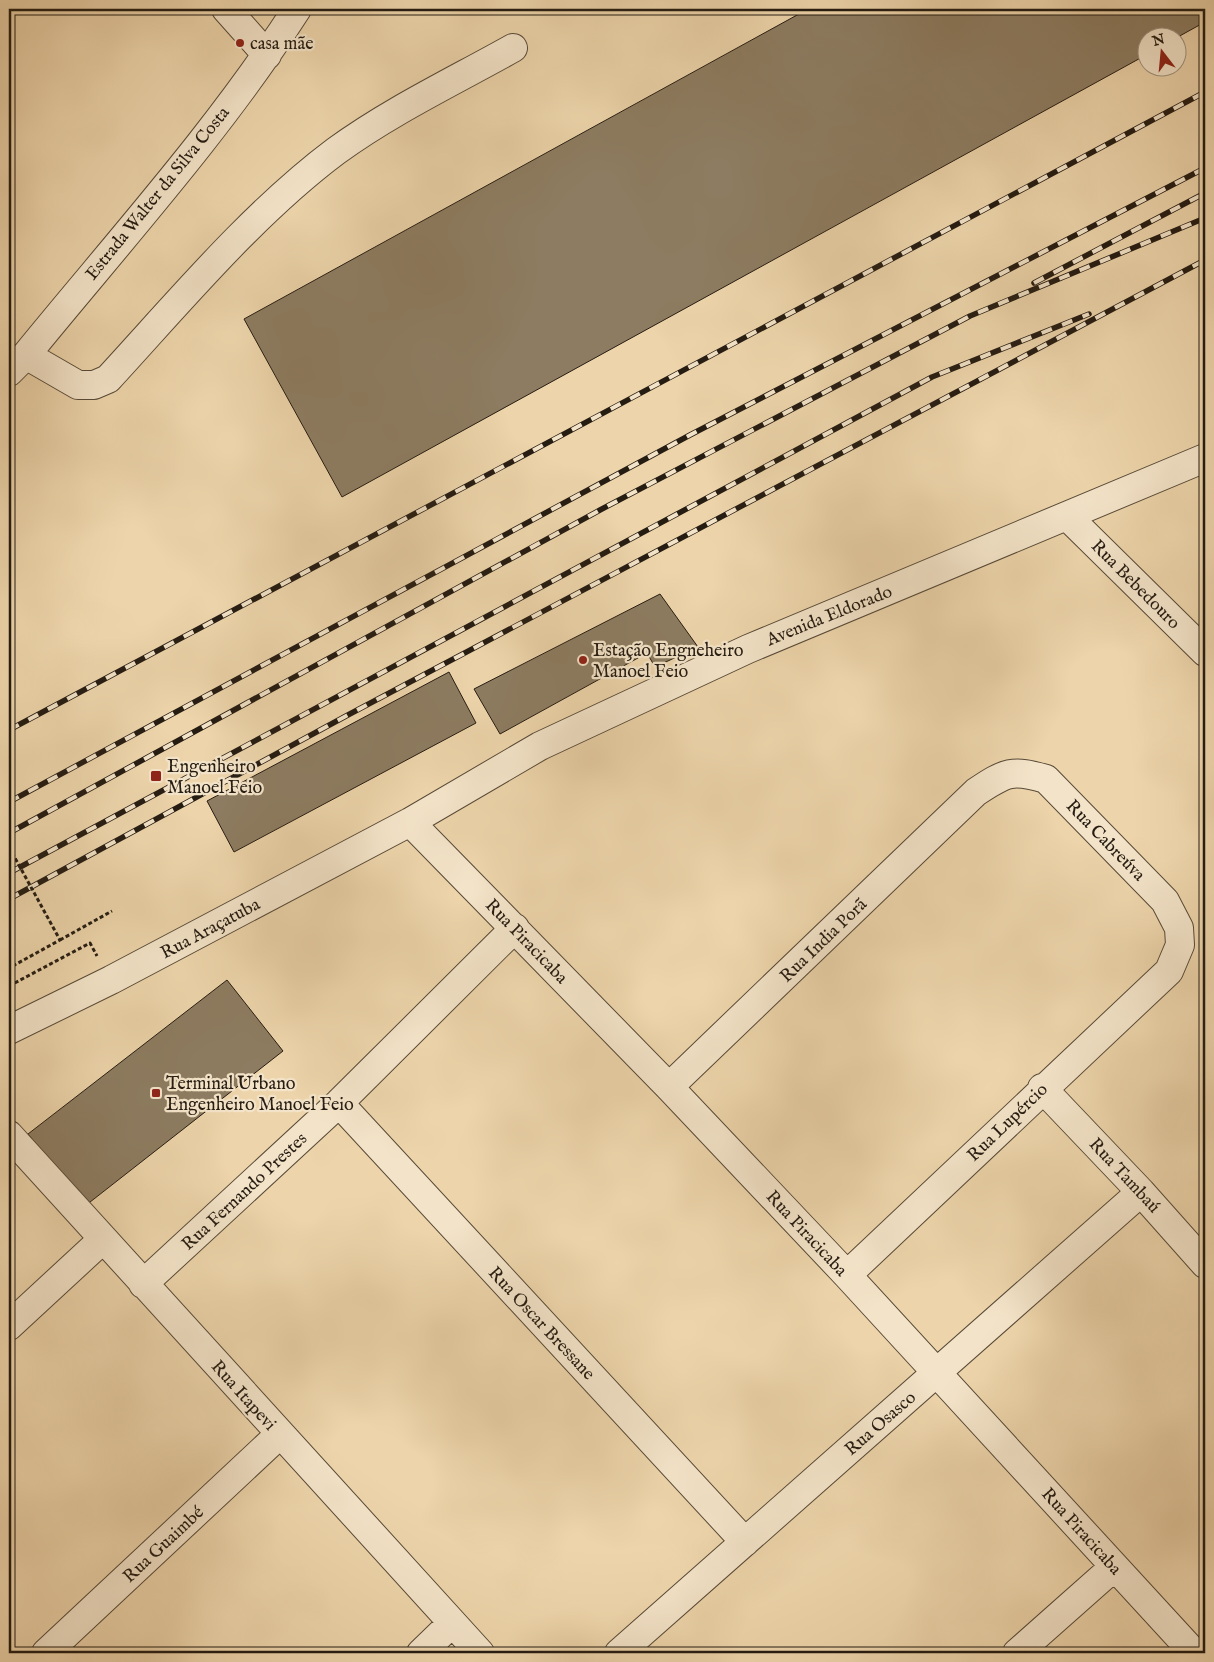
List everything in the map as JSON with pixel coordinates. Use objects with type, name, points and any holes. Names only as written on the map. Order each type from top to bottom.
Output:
[{"type":"street","points":[[226,9],[267,55]]},
{"type":"street","name":"Estrada Walter da Silva Costa","points":[[17,363],[169,181],[267,55],[297,9]]},
{"type":"street","points":[[17,363],[78,385],[94,385],[108,379],[240,237],[335,152],[371,127],[513,48]]},
{"type":"street","name":"Avenida Eldorado","points":[[410,822],[540,746],[748,649],[1068,517],[1205,458]]},
{"type":"street","name":"Rua Bebedouro","points":[[1068,517],[1205,652]]},
{"type":"street","name":"Rua Cabreúva","points":[[976,792],[998,777],[1021,771],[1046,779],[1165,901],[1179,928],[1180,945],[1169,971]]},
{"type":"street","name":"Rua India Porã","points":[[669,1087],[976,792]]},
{"type":"street","name":"Rua Piracicaba","points":[[410,822],[669,1087],[847,1275],[1194,1653]]},
{"type":"street","name":"Rua Araçatuba","points":[[9,1030],[111,980],[410,822]]},
{"type":"street","name":"Rua Fernando Prestes","points":[[143,1284],[339,1103],[515,928]]},
{"type":"street","name":"Rua Lupércio","points":[[847,1275],[1042,1088],[1169,971]]},
{"type":"street","name":"Rua Tambaú","points":[[1042,1088],[1141,1192],[1205,1264]]},
{"type":"street","name":"Rua Oscar Bressane","points":[[339,1103],[745,1542]]},
{"type":"street","name":"Rua Itapevi","points":[[9,1135],[102,1240],[480,1653]]},
{"type":"street","name":"Rua Osasco","points":[[619,1653],[1141,1192]]},
{"type":"street","points":[[9,1326],[102,1240]]},
{"type":"street","name":"Rua Guaimbé","points":[[46,1653],[280,1434]]},
{"type":"street","points":[[1017,1653],[1114,1567]]},
{"type":"street","points":[[422,1653],[452,1623]]},
{"type":"path","points":[[9,847],[60,940]]},
{"type":"path","points":[[9,968],[112,911]]},
{"type":"path","points":[[9,986],[90,943]]},
{"type":"building","points":[[808,9],[1205,9],[1205,22],[1186,32],[1186,28],[1136,28],[1136,60],[342,497],[244,319]]},
{"type":"building","name":"Estação Engneheiro Manoel Feio","points":[[660,594],[698,647],[655,667],[647,653],[500,734],[474,689]]},
{"type":"building","points":[[449,672],[476,723],[234,852],[207,801]]},
{"type":"building","name":"Terminal Urbano Engenheiro Manoel Feio","points":[[227,980],[283,1051],[85,1206],[28,1134]]},
{"type":"railway","points":[[9,730],[1205,92]]},
{"type":"railway","points":[[9,802],[690,435],[1205,168]]},
{"type":"railway","points":[[1034,283],[1205,193]]},
{"type":"railway","points":[[9,833],[600,510],[970,316],[1205,218]]},
{"type":"railway","points":[[9,899],[346,716],[1205,260]]},
{"type":"railway","points":[[9,873],[932,377],[1089,314]]},
{"type":"place","name":"casa mãe","points":[[240,43]]},
{"type":"place","name":"Estação Engneheiro Manoel Feio","points":[[583,660]]},
{"type":"place","name":"Engenheiro Manoel Feio","points":[[156,776]]},
{"type":"place","name":"Terminal Urbano Engenheiro Manoel Feio","points":[[156,1093]]}]
